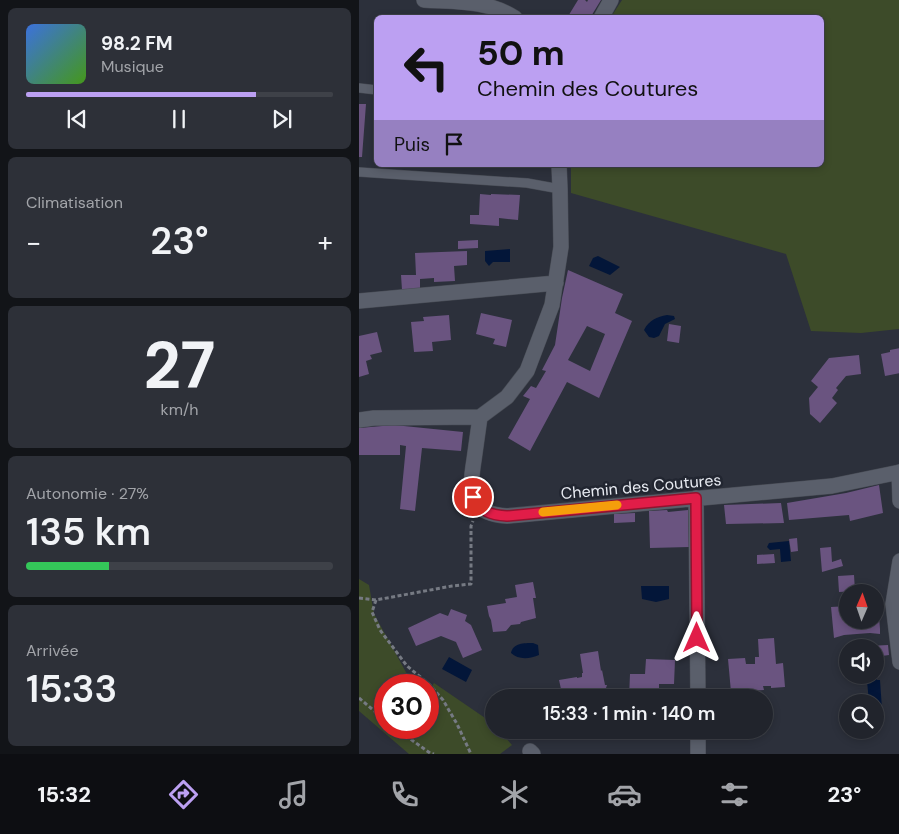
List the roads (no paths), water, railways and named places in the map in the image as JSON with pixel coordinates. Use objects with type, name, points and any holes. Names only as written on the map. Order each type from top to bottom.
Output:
[{"type":"street","points":[[423,0],[479,4],[510,15]]},
{"type":"street","points":[[603,15],[611,0]]},
{"type":"street","points":[[359,420],[373,418],[480,417],[507,397],[527,371],[553,305],[561,247],[559,167]]},
{"type":"street","points":[[359,301],[555,283]]},
{"type":"street","name":"Chemin des Coutures","points":[[480,417],[471,489],[473,497],[481,508],[496,515],[507,516],[832,486],[899,472]]},
{"type":"street","points":[[899,472],[899,501]]},
{"type":"street","points":[[696,498],[698,689]]},
{"type":"street","points":[[899,561],[893,604],[899,662]]},
{"type":"street","points":[[698,739],[698,754]]},
{"type":"lane","points":[[359,88],[374,90]]},
{"type":"lane","points":[[359,172],[527,184],[560,189]]},
{"type":"water","points":[[510,249],[510,262],[493,262],[489,266],[485,261],[485,251]]},
{"type":"water","points":[[598,256],[620,267],[610,275],[589,266],[593,258]]},
{"type":"water","points":[[667,315],[674,316],[675,319],[665,324],[659,336],[649,337],[644,330],[648,324],[657,318]]},
{"type":"water","points":[[789,541],[791,561],[781,562],[780,549],[770,550],[767,547],[769,543]]},
{"type":"water","points":[[641,586],[669,586],[669,599],[656,602],[642,599]]},
{"type":"water","points":[[533,643],[538,645],[539,655],[524,658],[517,657],[511,653],[516,645]]},
{"type":"water","points":[[449,657],[472,670],[466,682],[442,669]]},
{"type":"water","points":[[867,684],[880,684],[881,694],[868,694]]}]
